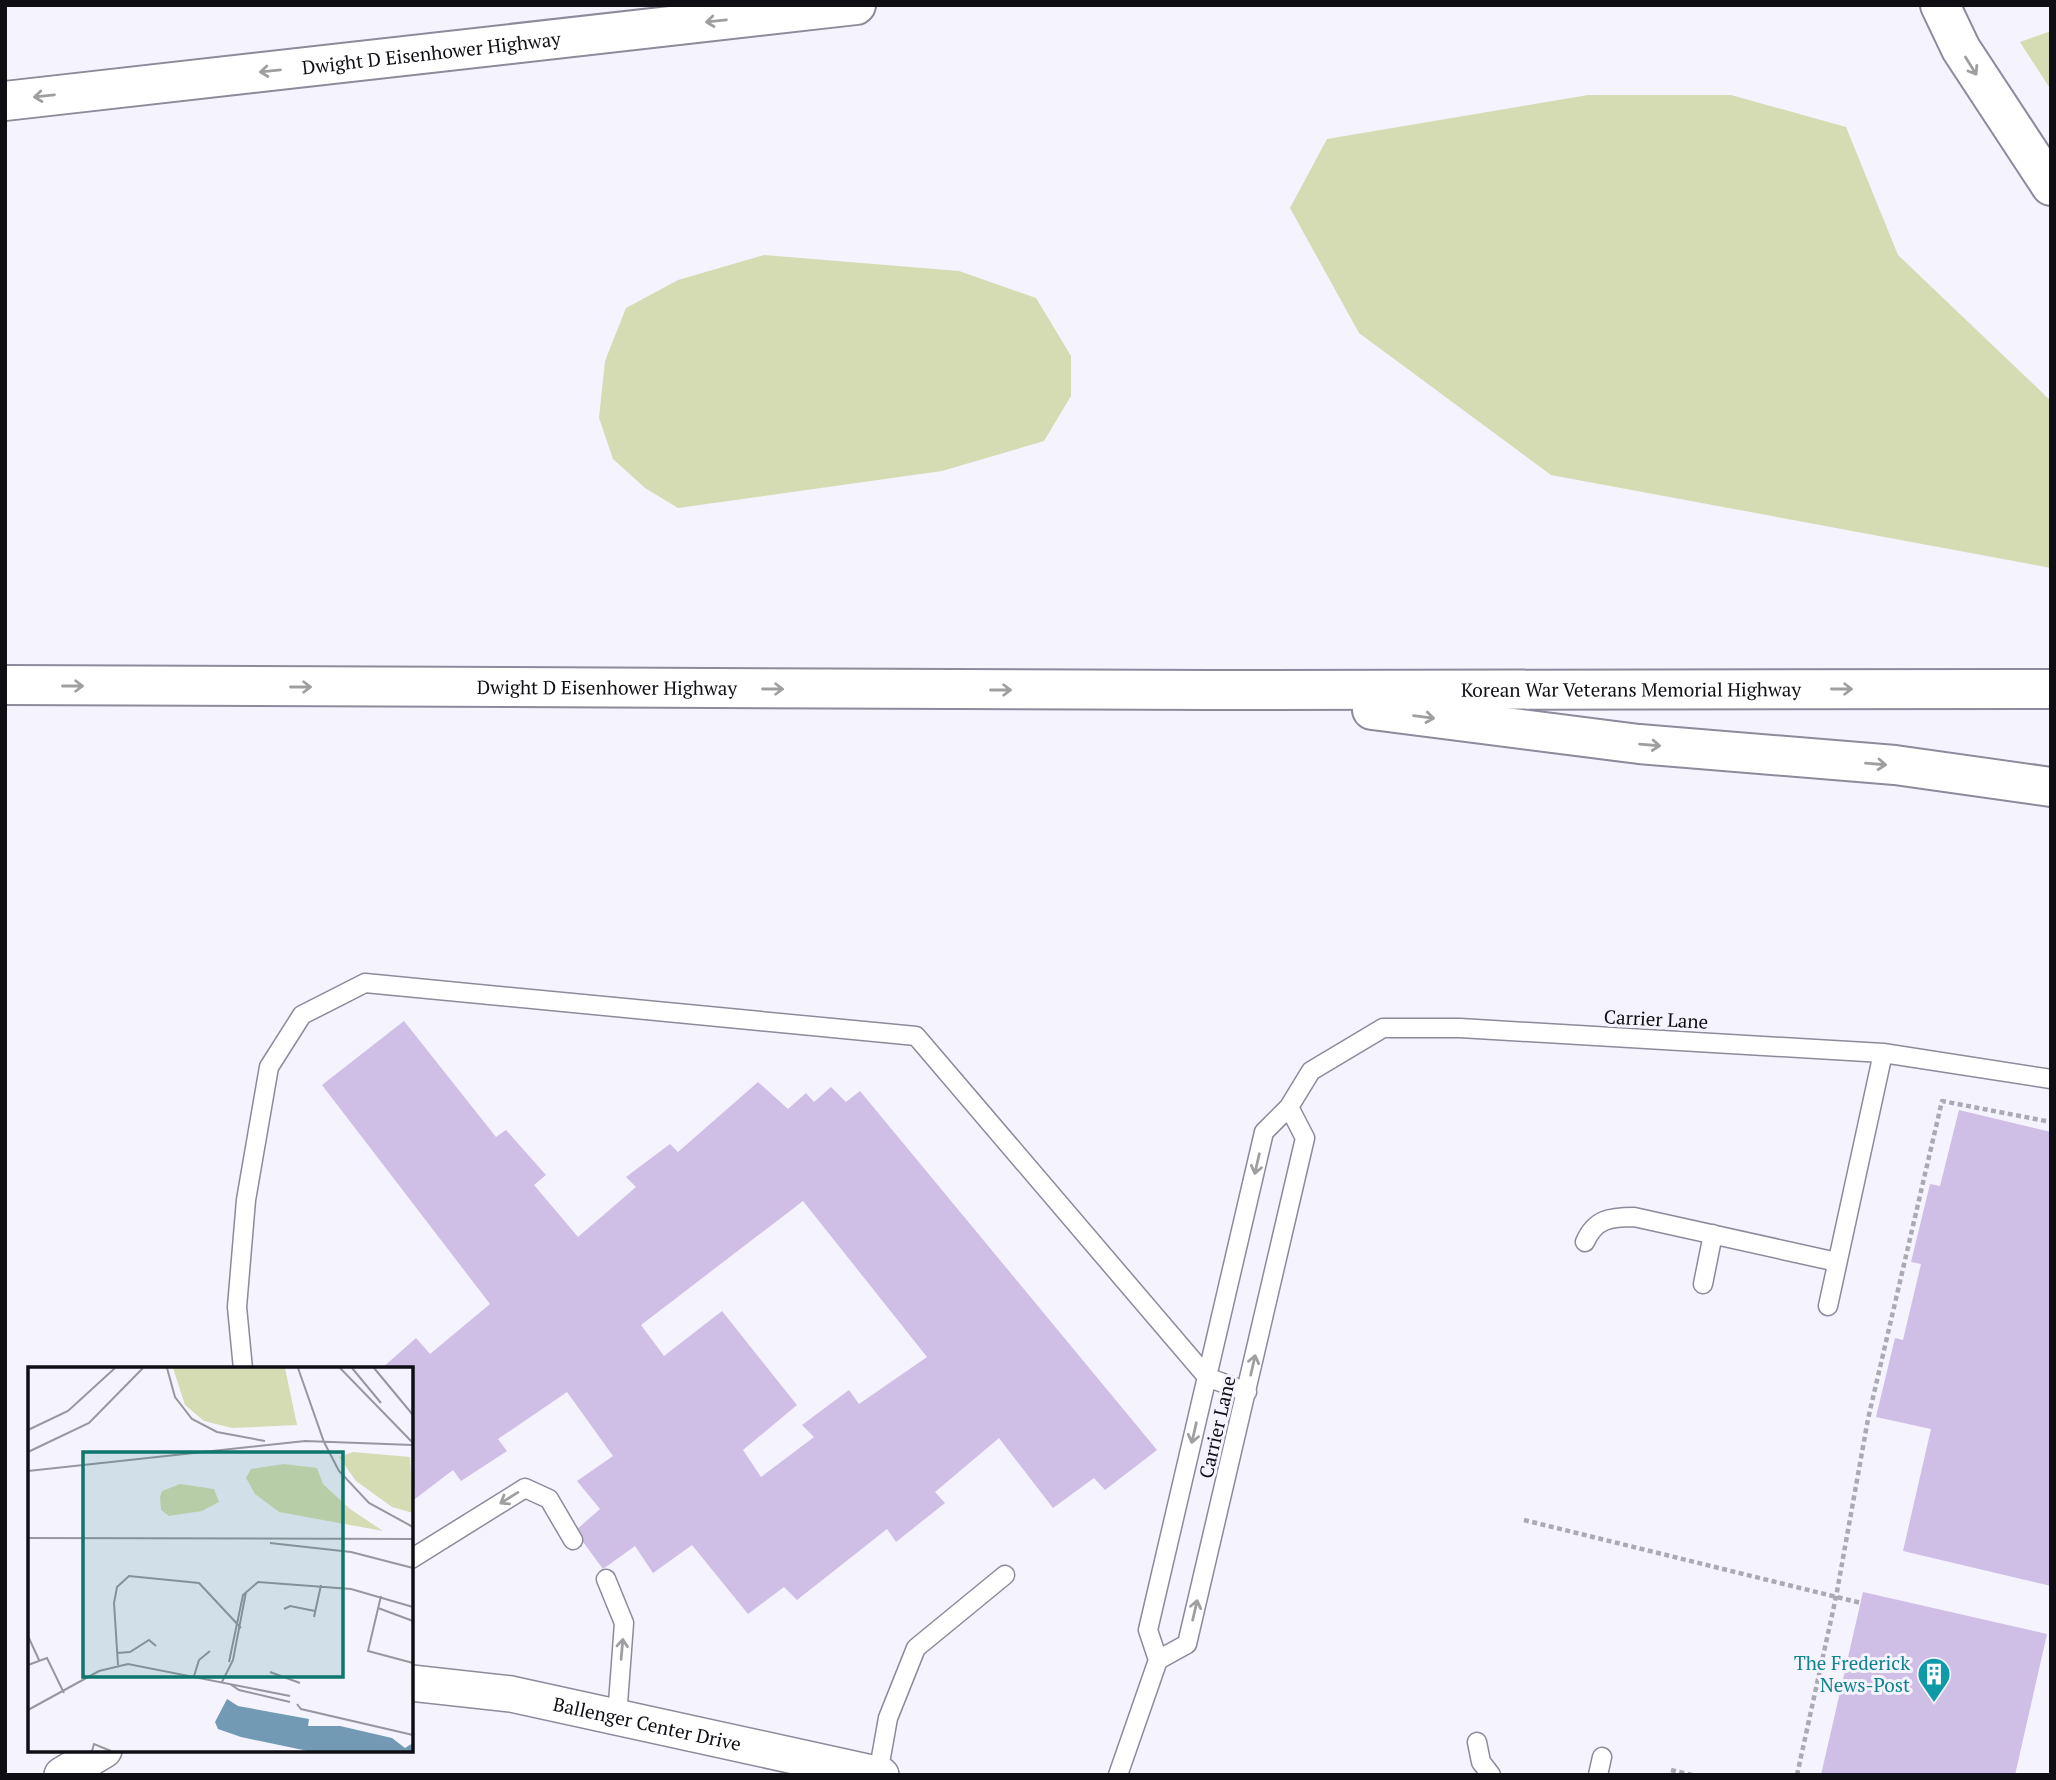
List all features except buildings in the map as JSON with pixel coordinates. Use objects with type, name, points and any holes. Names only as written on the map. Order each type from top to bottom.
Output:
[{"type":"highway","name":"Dwight D Eisenhower Highway","points":[[5,101],[856,5]]},
{"type":"highway","points":[[1940,5],[1961,49],[2051,187]]},
{"type":"highway","name":"Dwight D Eisenhower Highway","points":[[5,685],[1210,690]]},
{"type":"highway","name":"Korean War Veterans Memorial Highway","points":[[1210,690],[2051,689]]},
{"type":"highway","points":[[1210,690],[1639,744],[1895,765],[2051,787]]},
{"type":"street","name":"Ballenger Center Drive","points":[[413,1683],[511,1694],[879,1774]]},
{"type":"street","points":[[62,1775],[101,1752]]},
{"type":"lane","points":[[243,1367],[237,1307],[244,1213],[269,1067],[302,1015],[365,983],[916,1036],[1207,1377],[1247,1392]]},
{"type":"lane","name":"Carrier Lane","points":[[1289,1107],[1305,1138],[1247,1392],[1187,1644],[1158,1660],[1148,1630],[1264,1132],[1289,1107],[1311,1071],[1383,1028],[1460,1028],[1883,1053],[2051,1079]]},
{"type":"lane","points":[[1828,1307],[1883,1053]]},
{"type":"lane","points":[[1585,1242],[1592,1227],[1610,1217],[1634,1217],[1837,1262]]},
{"type":"lane","points":[[1703,1283],[1713,1234]]},
{"type":"lane","points":[[413,1558],[525,1488],[549,1499],[573,1540]]},
{"type":"lane","points":[[879,1774],[888,1718],[916,1648],[1005,1575]]},
{"type":"lane","points":[[606,1579],[624,1623],[617,1717]]},
{"type":"lane","points":[[1118,1775],[1158,1660]]},
{"type":"lane","points":[[1477,1742],[1480,1762],[1491,1775]]},
{"type":"path","points":[[1797,1775],[1836,1597],[1868,1419],[1942,1101],[2051,1122]]},
{"type":"path","points":[[1524,1520],[1861,1603]]},
{"type":"path","points":[[1671,1770],[1692,1775]]},
{"type":"green space","points":[[2051,31],[2051,90],[2020,42]]},
{"type":"green space","points":[[1588,95],[1731,95],[1846,127],[1898,255],[2051,401],[2051,568],[1551,475],[1359,333],[1290,208],[1327,139]]},
{"type":"green space","points":[[764,255],[959,271],[1036,298],[1071,356],[1071,396],[1044,441],[942,471],[678,508],[645,488],[613,459],[599,418],[605,361],[626,308],[678,280]]},
{"type":"place","name":"The Frederick News-Post","points":[[1934,1704]]}]
